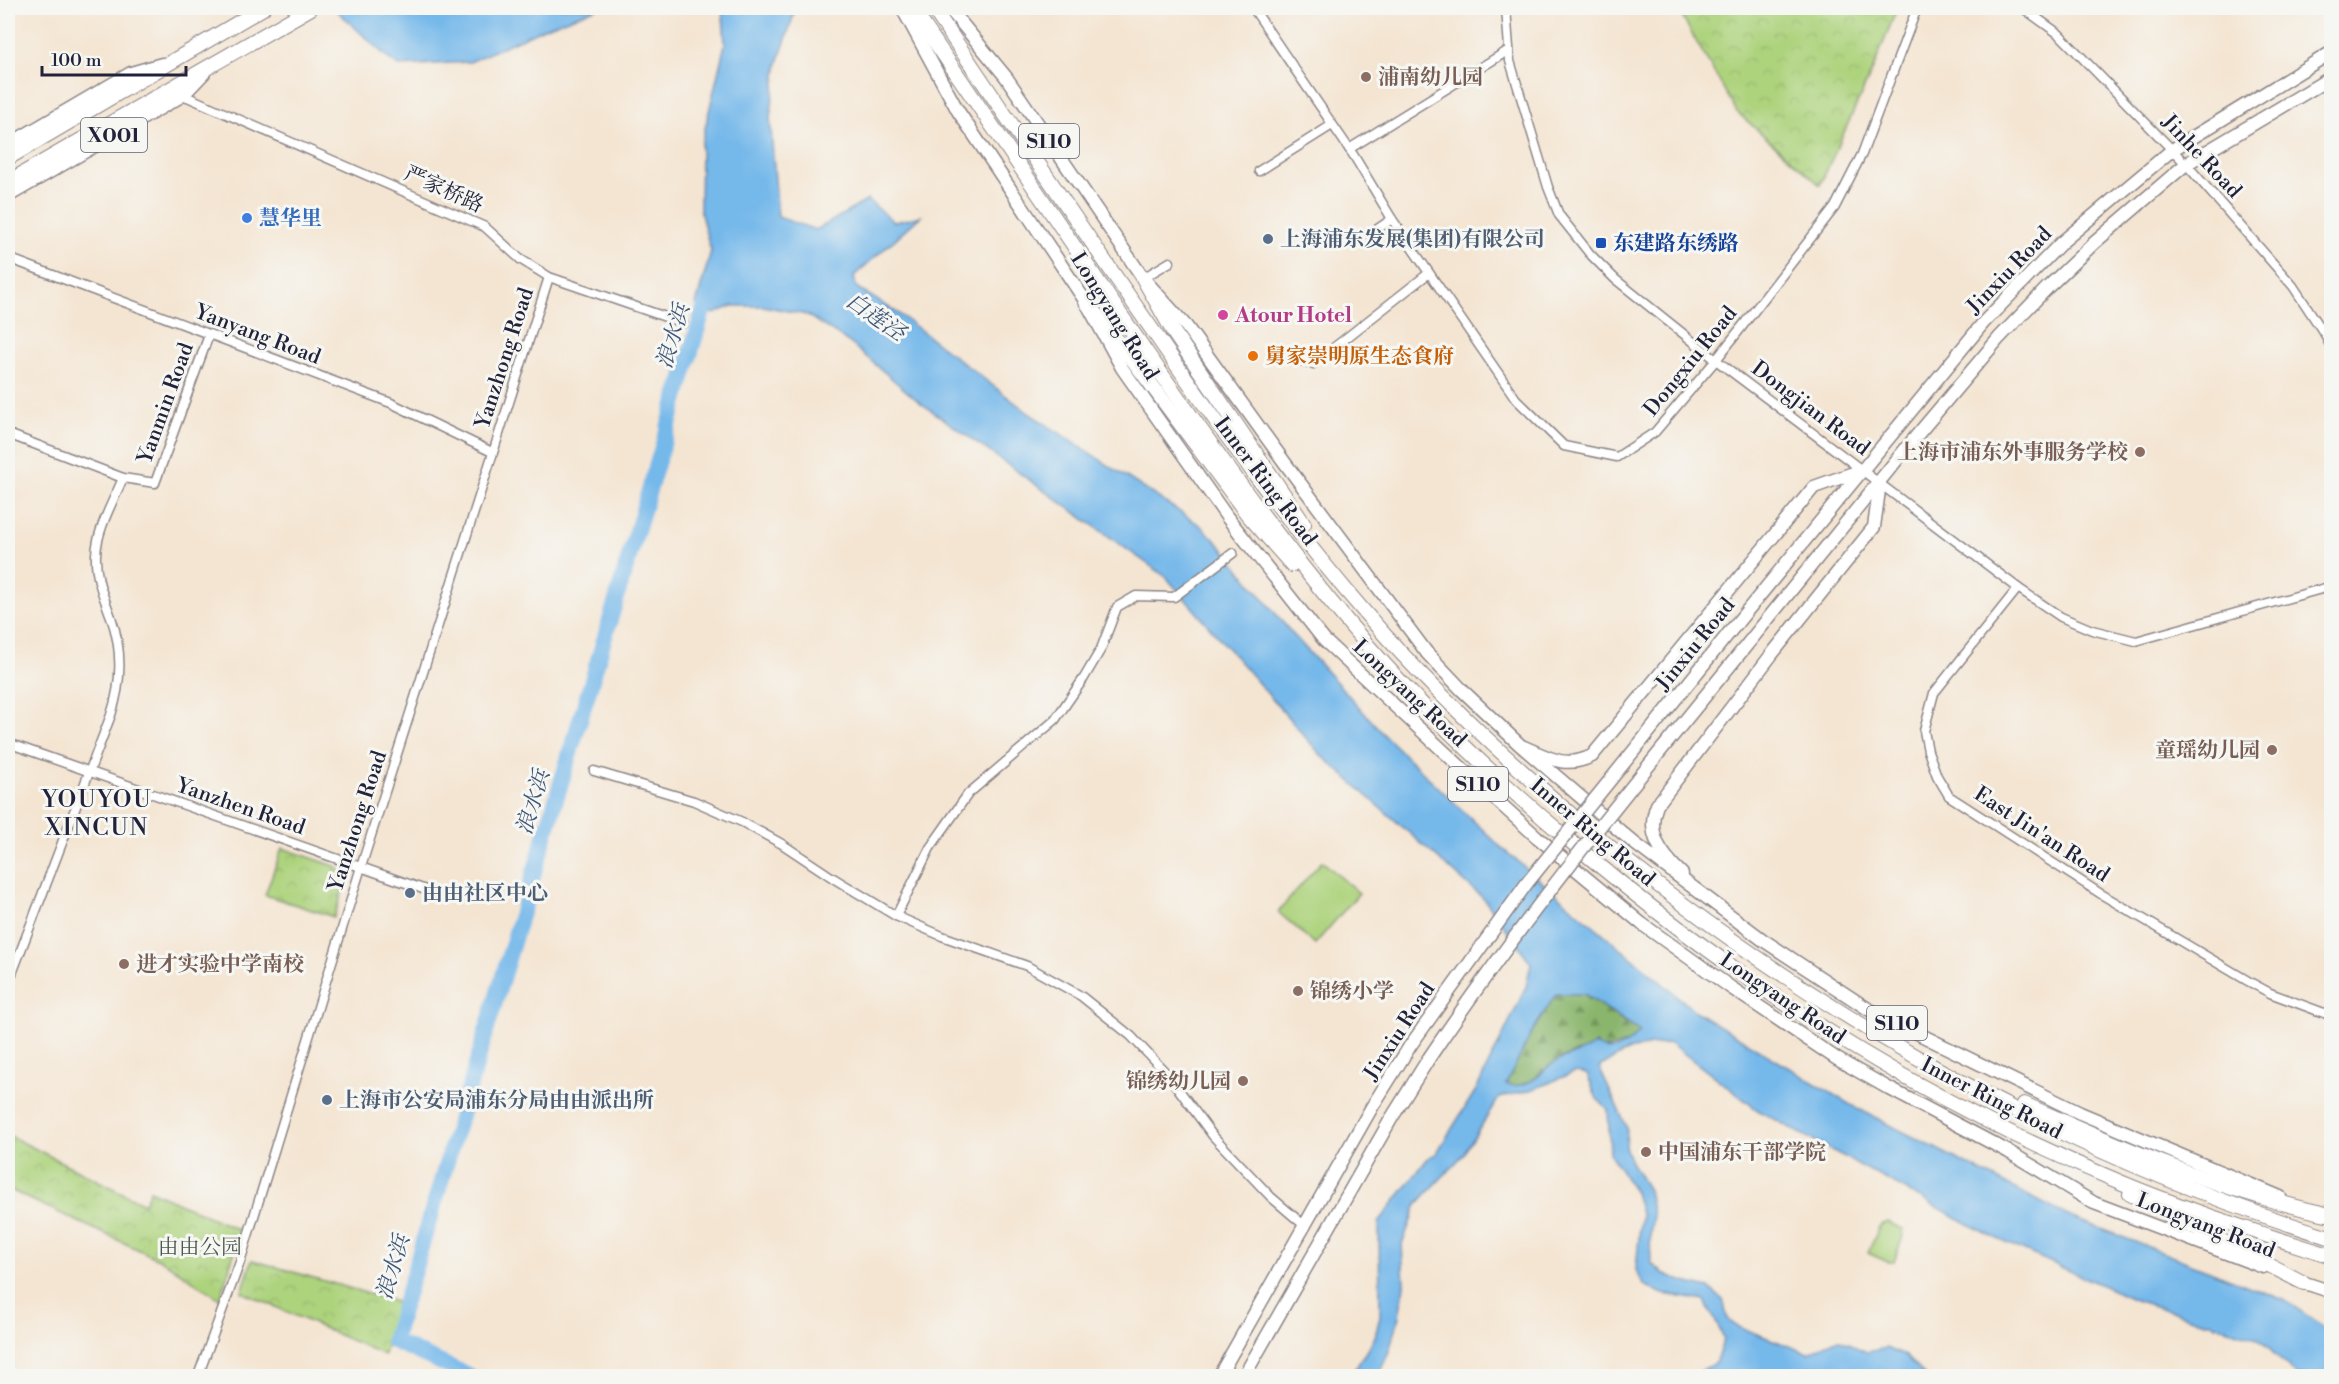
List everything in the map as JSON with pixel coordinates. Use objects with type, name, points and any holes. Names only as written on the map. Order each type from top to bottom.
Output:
[{"type":"highway","name":"X001","points":[[8,158],[263,8]]},
{"type":"highway","name":"X001","points":[[8,182],[311,8]]},
{"type":"highway","name":"Inner Ring Road","points":[[912,8],[1108,297],[1218,453],[1350,625],[1415,696],[1492,773],[1653,910],[1740,973],[1846,1043],[1965,1109],[2117,1181],[2206,1216],[2331,1256]]},
{"type":"highway","name":"Inner Ring Road","points":[[933,8],[1122,288],[1266,489],[1364,612],[1464,717],[1562,807],[1675,899],[1753,955],[1909,1054],[2015,1110],[2126,1161],[2214,1197],[2331,1238]]},
{"type":"highway","points":[[1143,278],[1174,333],[1364,612]]},
{"type":"highway","points":[[1086,302],[1133,360],[1248,515],[1288,561],[1350,625]]},
{"type":"highway","points":[[1909,1054],[2176,1170],[2276,1203],[2329,1215]]},
{"type":"highway","points":[[2049,1150],[2162,1211],[2304,1282]]},
{"type":"main road","name":"Longyang Road","points":[[902,8],[969,128],[1086,302],[1122,368],[1227,517],[1320,635],[1481,786],[1598,889],[1695,963],[1837,1059],[2009,1152],[2080,1196],[2169,1233],[2331,1292]]},
{"type":"main road","name":"Longyang Road","points":[[949,8],[1006,77],[1143,278],[1186,326],[1284,463],[1427,653],[1519,744],[1634,843],[1742,925],[1868,1009],[2032,1090],[2169,1152],[2329,1215]]},
{"type":"main road","name":"Jinxiu Road","points":[[1219,1377],[1410,1046],[1527,883],[1863,469],[2000,306],[2062,242],[2172,150],[2331,52]]},
{"type":"main road","name":"X001","points":[[8,145],[131,73],[174,60]]},
{"type":"main road","name":"X001","points":[[8,196],[183,95],[212,64]]},
{"type":"main road","name":"Jinxiu Road","points":[[1244,1377],[1391,1119],[1472,994],[1544,897],[1880,481],[2000,338],[2094,243],[2186,164],[2331,77]]},
{"type":"main road","points":[[1519,744],[1562,762],[1573,763],[1592,756],[1814,487],[1863,469]]},
{"type":"main road","points":[[1742,925],[1684,876],[1663,854],[1653,834],[1654,812],[1668,789],[1874,527],[1880,481]]},
{"type":"street","name":"Dongxiu Road","points":[[1253,8],[1349,149],[1392,219],[1516,399],[1564,446],[1617,457],[1655,432],[1716,360],[1835,207],[1862,154],[1917,8]]},
{"type":"street","name":"Dongjian Road","points":[[1506,8],[1509,50],[1558,215],[1590,254],[1615,279],[1716,360],[1880,481],[2018,588],[2061,617],[2092,630],[2136,641],[2331,586]]},
{"type":"street","name":"Jinhe Road","points":[[2022,8],[2060,34],[2186,164],[2293,286],[2326,336],[2331,350]]},
{"type":"street","points":[[1349,149],[1509,50]]},
{"type":"street","name":"严家桥路","points":[[183,95],[485,227],[520,259],[549,277],[683,323]]},
{"type":"street","points":[[1259,171],[1332,124]]},
{"type":"street","points":[[1370,234],[1392,219]]},
{"type":"street","name":"Yanyang Road","points":[[8,258],[391,403],[492,452]]},
{"type":"street","points":[[1143,278],[1170,262]]},
{"type":"street","points":[[1297,360],[1313,364],[1429,273]]},
{"type":"street","name":"Yanzhong Road","points":[[198,1377],[238,1271],[361,867],[549,277]]},
{"type":"street","name":"Yanmin Road","points":[[8,984],[111,716],[119,686],[120,648],[100,587],[96,556],[102,529],[123,478],[155,483],[209,334]]},
{"type":"street","points":[[8,434],[123,478]]},
{"type":"street","points":[[896,916],[930,848],[968,794],[1055,720],[1101,649],[1117,607],[1136,596],[1174,597],[1233,553]]},
{"type":"street","name":"East Jin'an Road","points":[[2018,588],[1934,693],[1924,731],[1937,777],[1949,796],[2101,894],[2248,981],[2270,993],[2331,1016]]},
{"type":"street","name":"Yanzhen Road","points":[[8,743],[88,773],[440,894]]},
{"type":"street","points":[[594,771],[694,801],[742,822],[782,844],[896,916],[942,936],[1027,966],[1081,996],[1131,1036],[1168,1075],[1213,1136],[1271,1197],[1305,1226]]},
{"type":"green space","points":[[1677,8],[1897,8],[1876,62],[1820,185],[1737,112]]},
{"type":"green space","points":[[282,848],[335,866],[343,873],[345,884],[334,917],[265,895]]},
{"type":"green space","points":[[1322,861],[1359,893],[1315,944],[1278,912]]},
{"type":"green space","points":[[1556,994],[1584,994],[1640,1031],[1634,1039],[1618,1047],[1581,1051],[1567,1056],[1526,1084],[1513,1086],[1506,1084],[1532,1032]]},
{"type":"green space","name":"由由公园","points":[[8,1135],[144,1204],[150,1190],[241,1231],[220,1299],[163,1261],[8,1189]]},
{"type":"green space","points":[[1887,1222],[1903,1229],[1903,1236],[1894,1262],[1888,1262],[1868,1253],[1880,1225]]},
{"type":"green space","points":[[252,1260],[397,1302],[384,1355],[242,1292]]},
{"type":"water","points":[[334,8],[425,8],[457,12],[489,8],[598,8],[546,27],[470,62],[399,66]]},
{"type":"water","name":"白莲泾","points":[[718,8],[796,8],[778,63],[770,117],[778,217],[816,230],[868,200],[894,222],[921,216],[854,276],[856,287],[898,313],[1030,414],[1200,525],[1221,546],[1289,630],[1389,740],[1503,849],[1695,1011],[1849,1104],[2066,1215],[2284,1300],[2331,1332],[2331,1376],[2297,1376],[2258,1338],[2135,1300],[1991,1236],[1759,1111],[1670,1043],[1629,1050],[1599,1067],[1627,1128],[1626,1149],[1631,1162],[1648,1190],[1653,1215],[1650,1235],[1651,1263],[1663,1273],[1681,1281],[1709,1288],[1723,1300],[1728,1319],[1741,1328],[1808,1353],[1838,1339],[1867,1352],[1886,1348],[1905,1356],[1925,1376],[1694,1376],[1716,1362],[1724,1338],[1705,1301],[1663,1294],[1644,1285],[1636,1270],[1641,1214],[1635,1192],[1610,1154],[1608,1109],[1597,1099],[1587,1074],[1575,1072],[1534,1089],[1499,1098],[1462,1156],[1417,1204],[1402,1244],[1404,1286],[1399,1317],[1388,1354],[1378,1376],[1351,1376],[1375,1337],[1380,1316],[1379,1222],[1428,1158],[1436,1154],[1476,1090],[1526,987],[1531,963],[1485,900],[1320,754],[1166,577],[918,401],[850,343],[807,315],[763,306],[732,306],[714,314],[696,304],[711,251],[700,211],[701,145],[725,44],[723,15]],"holes":[[[1556,994],[1584,994],[1640,1031],[1631,1041],[1614,1050],[1608,1050],[1595,1044],[1552,1064],[1532,1081],[1518,1085],[1506,1084],[1532,1032]]]},
{"type":"waterway","name":"浪水浜","points":[[470,1376],[393,1341],[710,288]]},
{"type":"place","name":"浦南幼儿园","points":[[1366,77]]},
{"type":"place","name":"慧华里","points":[[247,218]]},
{"type":"place","name":"上海浦东发展(集团)有限公司","points":[[1268,239]]},
{"type":"place","name":"东建路东绣路","points":[[1601,243]]},
{"type":"place","name":"Atour Hotel","points":[[1223,315]]},
{"type":"place","name":"舅家崇明原生态食府","points":[[1253,356]]},
{"type":"place","name":"上海市浦东外事服务学校","points":[[2140,452]]},
{"type":"place","name":"童瑶幼儿园","points":[[2272,750]]},
{"type":"place","name":"由由社区中心","points":[[410,893]]},
{"type":"place","name":"进才实验中学南校","points":[[124,964]]},
{"type":"place","name":"锦绣小学","points":[[1298,991]]},
{"type":"place","name":"锦绣幼儿园","points":[[1243,1081]]},
{"type":"place","name":"上海市公安局浦东分局由由派出所","points":[[327,1100]]},
{"type":"place","name":"中国浦东干部学院","points":[[1646,1152]]},
{"type":"district","name":"YOUYOU XINCUN","points":[[97,813]]}]
